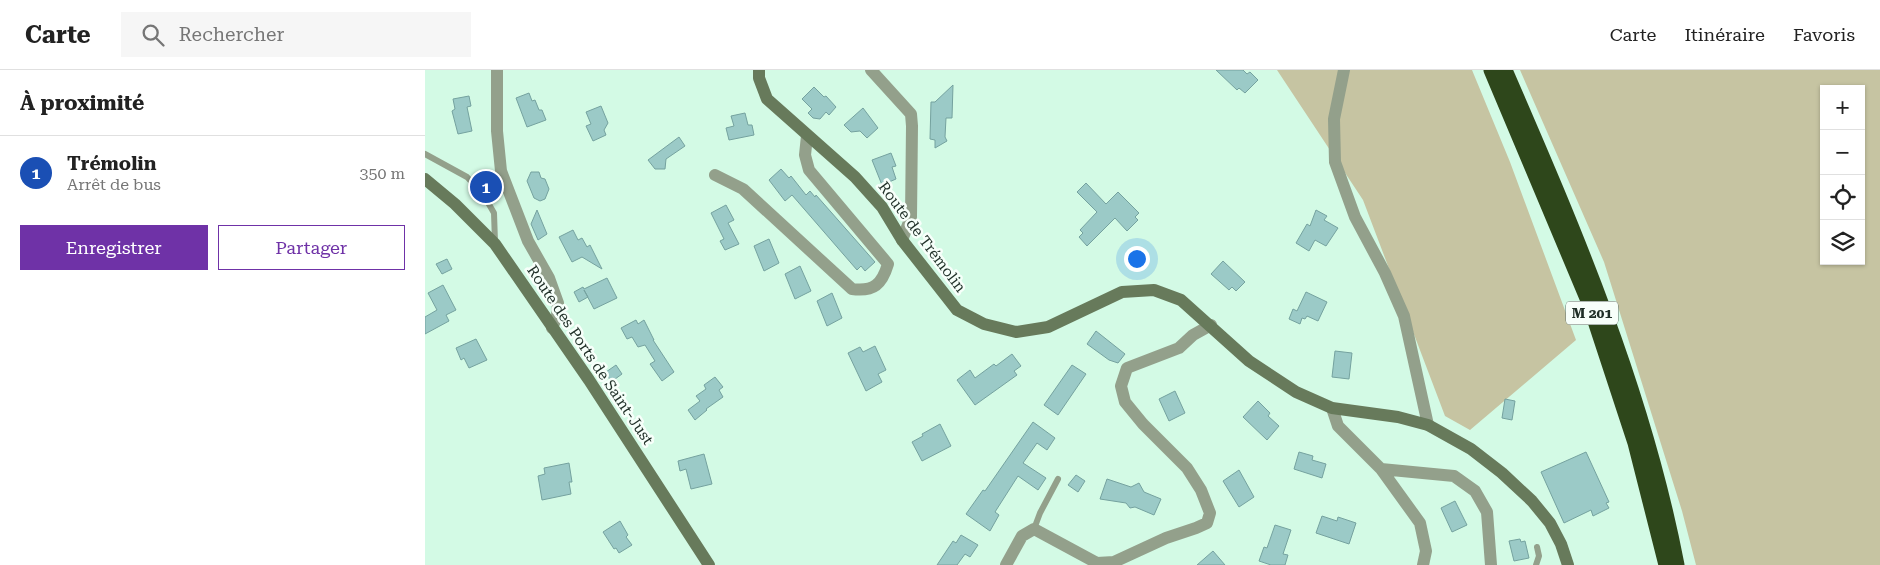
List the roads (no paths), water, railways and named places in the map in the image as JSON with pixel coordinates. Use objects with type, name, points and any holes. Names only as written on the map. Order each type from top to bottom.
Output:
[{"type":"highway","name":"M 201","points":[[1491,70],[1589,303],[1635,443],[1666,565]]},
{"type":"highway","name":"M 201","points":[[1505,70],[1557,190],[1604,307],[1631,383],[1660,487],[1677,565]]},
{"type":"street","points":[[497,70],[497,131],[501,171],[528,241],[549,278],[558,303],[557,316],[553,328]]},
{"type":"street","name":"Route de Trémolin","points":[[759,70],[759,78],[767,100],[855,177],[882,207],[902,240],[957,310],[984,324],[1016,332],[1048,327],[1122,292],[1154,290],[1181,300],[1249,361],[1296,392],[1332,408],[1398,416],[1428,425],[1471,449],[1502,473],[1532,501],[1550,523],[1561,544],[1568,565]]},
{"type":"street","points":[[871,70],[911,114],[911,217],[902,240]]},
{"type":"street","points":[[1344,70],[1334,119],[1335,162],[1355,217],[1385,273],[1403,316],[1428,425]]},
{"type":"street","points":[[715,176],[743,189],[852,289],[873,288],[884,278],[889,264],[809,170],[805,155],[807,136]]},
{"type":"street","name":"Route des Ports de Saint-Just","points":[[425,179],[455,204],[495,244],[553,328],[709,565]]},
{"type":"street","points":[[1006,565],[1022,536],[1034,529],[1097,562],[1114,562],[1165,538],[1207,523],[1210,514],[1201,490],[1187,468],[1143,424],[1125,402],[1121,386],[1127,368],[1179,348],[1193,335],[1211,326]]},
{"type":"street","points":[[1332,408],[1338,426],[1381,469],[1420,523],[1426,551],[1423,565]]},
{"type":"street","points":[[1381,469],[1454,476],[1475,491],[1487,512],[1491,565]]},
{"type":"lane","points":[[425,154],[467,177],[483,194],[494,213],[495,244]]},
{"type":"lane","points":[[1034,529],[1058,479]]},
{"type":"lane","points":[[1536,565],[1539,556],[1537,547]]},
{"type":"place","name":"Trémolin","points":[[486,187]]}]
